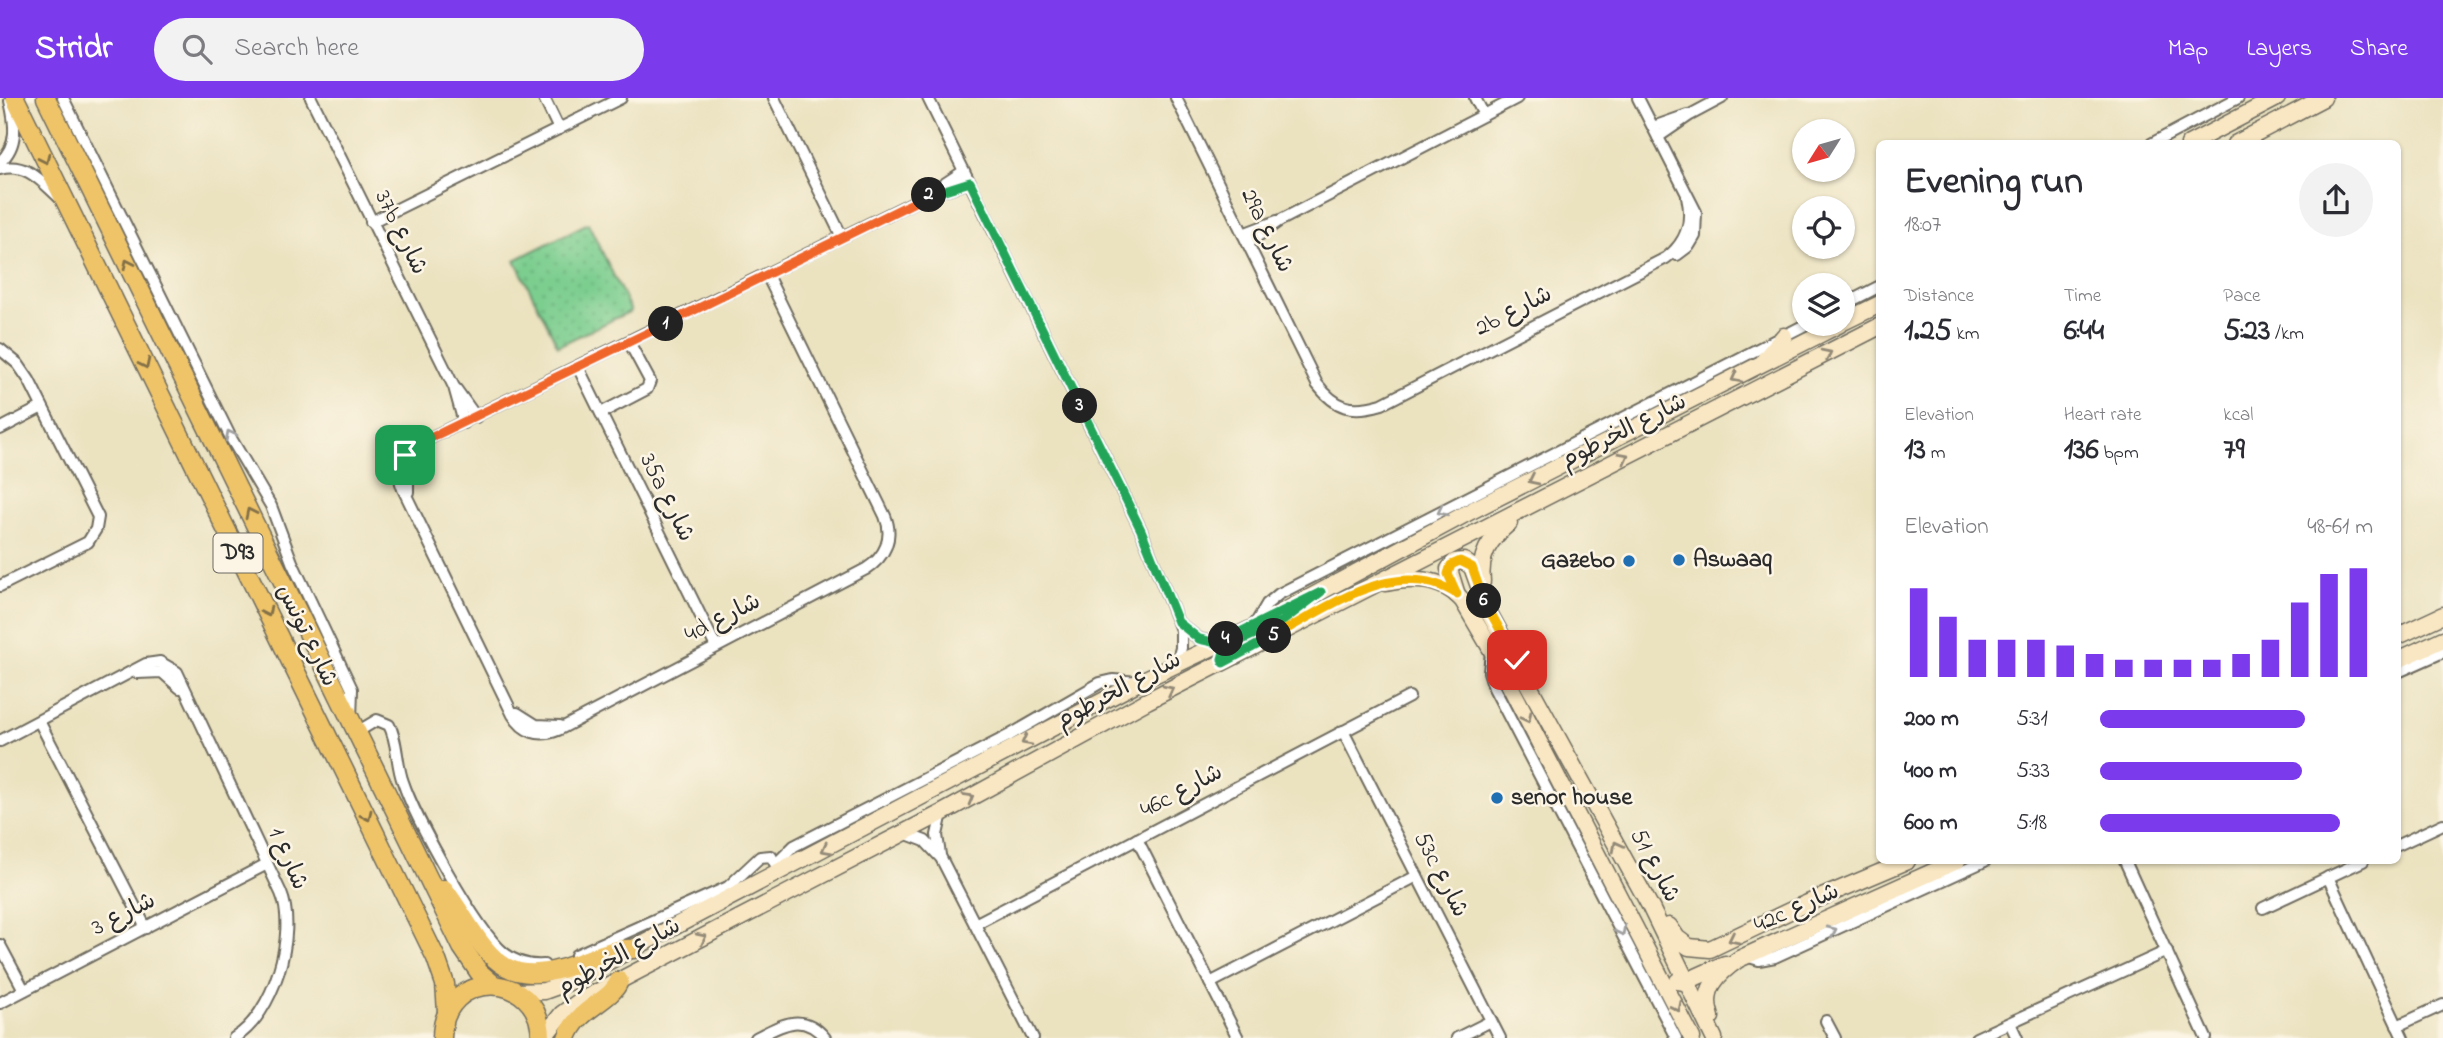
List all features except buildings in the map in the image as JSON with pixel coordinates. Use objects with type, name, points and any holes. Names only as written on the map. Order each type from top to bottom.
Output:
[{"type":"main road","name":"شارع تونس","points":[[15,98],[436,958],[445,984],[441,1029]]},
{"type":"main road","name":"شارع تونس","points":[[46,98],[467,956],[494,985]]},
{"type":"main road","points":[[2197,140],[2277,98]]},
{"type":"main road","points":[[2243,140],[2323,98]]},
{"type":"main road","name":"شارع الخرطوم","points":[[1855,316],[1876,305]]},
{"type":"main road","name":"شارع الخرطوم","points":[[542,1038],[571,1007],[619,981],[1366,587],[1876,328]]},
{"type":"main road","points":[[1760,365],[1784,336]]},
{"type":"main road","name":"شارع الخرطوم","points":[[517,992],[561,986],[634,949],[779,868],[1177,662],[1254,628],[1471,511],[1817,336]]},
{"type":"main road","points":[[1714,390],[1722,408]]},
{"type":"main road","name":"شارع 51","points":[[1532,505],[1493,537],[1485,551],[1481,571],[1488,611],[1650,906],[1713,1037]]},
{"type":"main road","points":[[1457,594],[1449,579],[1449,569],[1455,562],[1464,561],[1472,567],[1488,611]]},
{"type":"main road","points":[[1366,587],[1419,579],[1431,580],[1457,594]]},
{"type":"main road","points":[[1223,663],[1221,654],[1225,648],[1283,621],[1321,592]]},
{"type":"main road","name":"شارع 51","points":[[1457,594],[1491,649],[1692,1038]]},
{"type":"main road","points":[[2401,635],[2443,615]]},
{"type":"main road","points":[[2401,659],[2443,639]]},
{"type":"main road","points":[[422,864],[442,886],[488,953],[509,969],[534,975],[547,974],[613,950],[634,949]]},
{"type":"main road","name":"42c شارع","points":[[1650,906],[1660,912],[1682,943],[1703,950],[1717,947],[1796,908],[1900,864]]},
{"type":"main road","name":"42c شارع","points":[[1713,1037],[1708,994],[1716,977],[1742,958],[1950,864]]},
{"type":"main road","points":[[1607,873],[1626,887],[1670,974],[1678,981],[1688,981],[1742,958]]},
{"type":"main road","points":[[1781,941],[1774,938],[1773,927],[1796,908]]},
{"type":"main road","points":[[567,1038],[582,1013],[613,991],[619,981]]},
{"type":"main road","points":[[441,1029],[467,992],[494,985],[517,992],[533,1008],[542,1038]]},
{"type":"street","points":[[0,162],[10,149],[15,135],[10,98]]},
{"type":"street","points":[[63,98],[232,440],[271,506],[292,562],[352,689],[354,726],[377,720],[389,725],[403,783],[445,866],[491,940],[506,955],[519,962],[534,965],[565,960],[727,887],[763,855],[794,846],[1010,734],[1100,682],[1139,682]]},
{"type":"street","name":"37b شارع","points":[[310,98],[454,387],[476,417]]},
{"type":"street","points":[[544,98],[559,129]]},
{"type":"street","points":[[371,222],[621,98]]},
{"type":"street","points":[[774,98],[842,237]]},
{"type":"street","points":[[928,98],[1141,530],[1178,622],[1182,639],[1177,662]]},
{"type":"street","name":"29a شارع","points":[[1176,98],[1328,405],[1344,412]]},
{"type":"street","points":[[1475,98],[1484,116]]},
{"type":"street","points":[[1246,238],[1517,98]]},
{"type":"street","points":[[1638,98],[1655,132],[1722,98]]},
{"type":"street","points":[[2159,140],[2238,98]]},
{"type":"street","name":"2b شارع","points":[[1344,412],[1367,414],[1681,252],[1697,218],[1655,132]]},
{"type":"street","points":[[0,169],[12,167],[30,172],[68,206]]},
{"type":"street","points":[[464,423],[930,194],[964,171]]},
{"type":"street","points":[[930,194],[970,182]]},
{"type":"street","name":"4d شارع","points":[[464,423],[426,442],[404,467],[400,484],[410,498],[510,706],[535,729],[548,734],[866,569],[877,560],[889,541],[885,516],[766,275]]},
{"type":"street","points":[[1855,299],[1876,288]]},
{"type":"street","points":[[1254,628],[1267,604],[1279,594],[1792,332]]},
{"type":"street","points":[[601,413],[647,389],[650,381],[629,342]]},
{"type":"street","points":[[0,349],[24,372],[88,497],[90,529],[63,553],[0,586]]},
{"type":"street","name":"35a شارع","points":[[578,367],[716,647]]},
{"type":"street","name":"37b شارع","points":[[454,387],[464,423]]},
{"type":"street","points":[[0,429],[42,407]]},
{"type":"street","points":[[1178,622],[1199,639],[1217,643]]},
{"type":"street","points":[[1491,649],[1489,671],[1494,688],[1676,1038]]},
{"type":"street","points":[[2401,672],[2443,652]]},
{"type":"street","name":"شارع 1","points":[[0,741],[131,674],[147,670],[162,672],[187,695],[287,909],[288,937],[261,1013],[250,1027],[234,1038]]},
{"type":"street","name":"46c شارع","points":[[975,924],[1409,697]]},
{"type":"street","points":[[39,721],[146,928]]},
{"type":"street","name":"53c شارع","points":[[1343,731],[1500,1038]]},
{"type":"street","points":[[942,813],[937,835],[941,858],[1031,1035],[1017,1038]]},
{"type":"street","points":[[2401,844],[2443,824]]},
{"type":"street","points":[[904,833],[925,842],[941,858]]},
{"type":"street","points":[[1138,839],[1238,1038]]},
{"type":"street","points":[[763,855],[771,856],[779,868],[794,846]]},
{"type":"street","name":"شارع 3","points":[[0,1003],[267,864]]},
{"type":"street","points":[[1742,958],[1759,960],[1775,957],[1978,864]]},
{"type":"street","points":[[2126,864],[2206,1038]]},
{"type":"street","points":[[2263,908],[2356,864]]},
{"type":"street","points":[[1210,984],[1417,876]]},
{"type":"street","points":[[2328,877],[2403,1038]]},
{"type":"street","points":[[0,945],[24,990]]},
{"type":"street","points":[[1976,1038],[2166,951]]},
{"type":"street","points":[[2398,1026],[2443,1005]]},
{"type":"street","points":[[755,1038],[793,1021],[811,1025],[825,1038]]},
{"type":"street","points":[[1457,1038],[1491,1021]]},
{"type":"street","points":[[1826,1021],[1835,1038]]},
{"type":"street","points":[[2010,1023],[2017,1038]]},
{"type":"green space","points":[[588,223],[631,311],[558,346],[515,260]]},
{"type":"place","name":"Aswaaq","points":[[1679,560]]},
{"type":"place","name":"Gazebo","points":[[1629,561]]},
{"type":"place","name":"senor house","points":[[1497,798]]},
{"type":"route","points":[[405,455],[420,443],[930,194],[970,182],[1141,530],[1178,622],[1184,629],[1199,639],[1217,643],[1254,628],[1321,592],[1283,621],[1223,649],[1223,663],[1366,587],[1419,579],[1431,580],[1457,594],[1449,579],[1449,569],[1455,562],[1464,561],[1472,567],[1488,611],[1517,660]]}]
